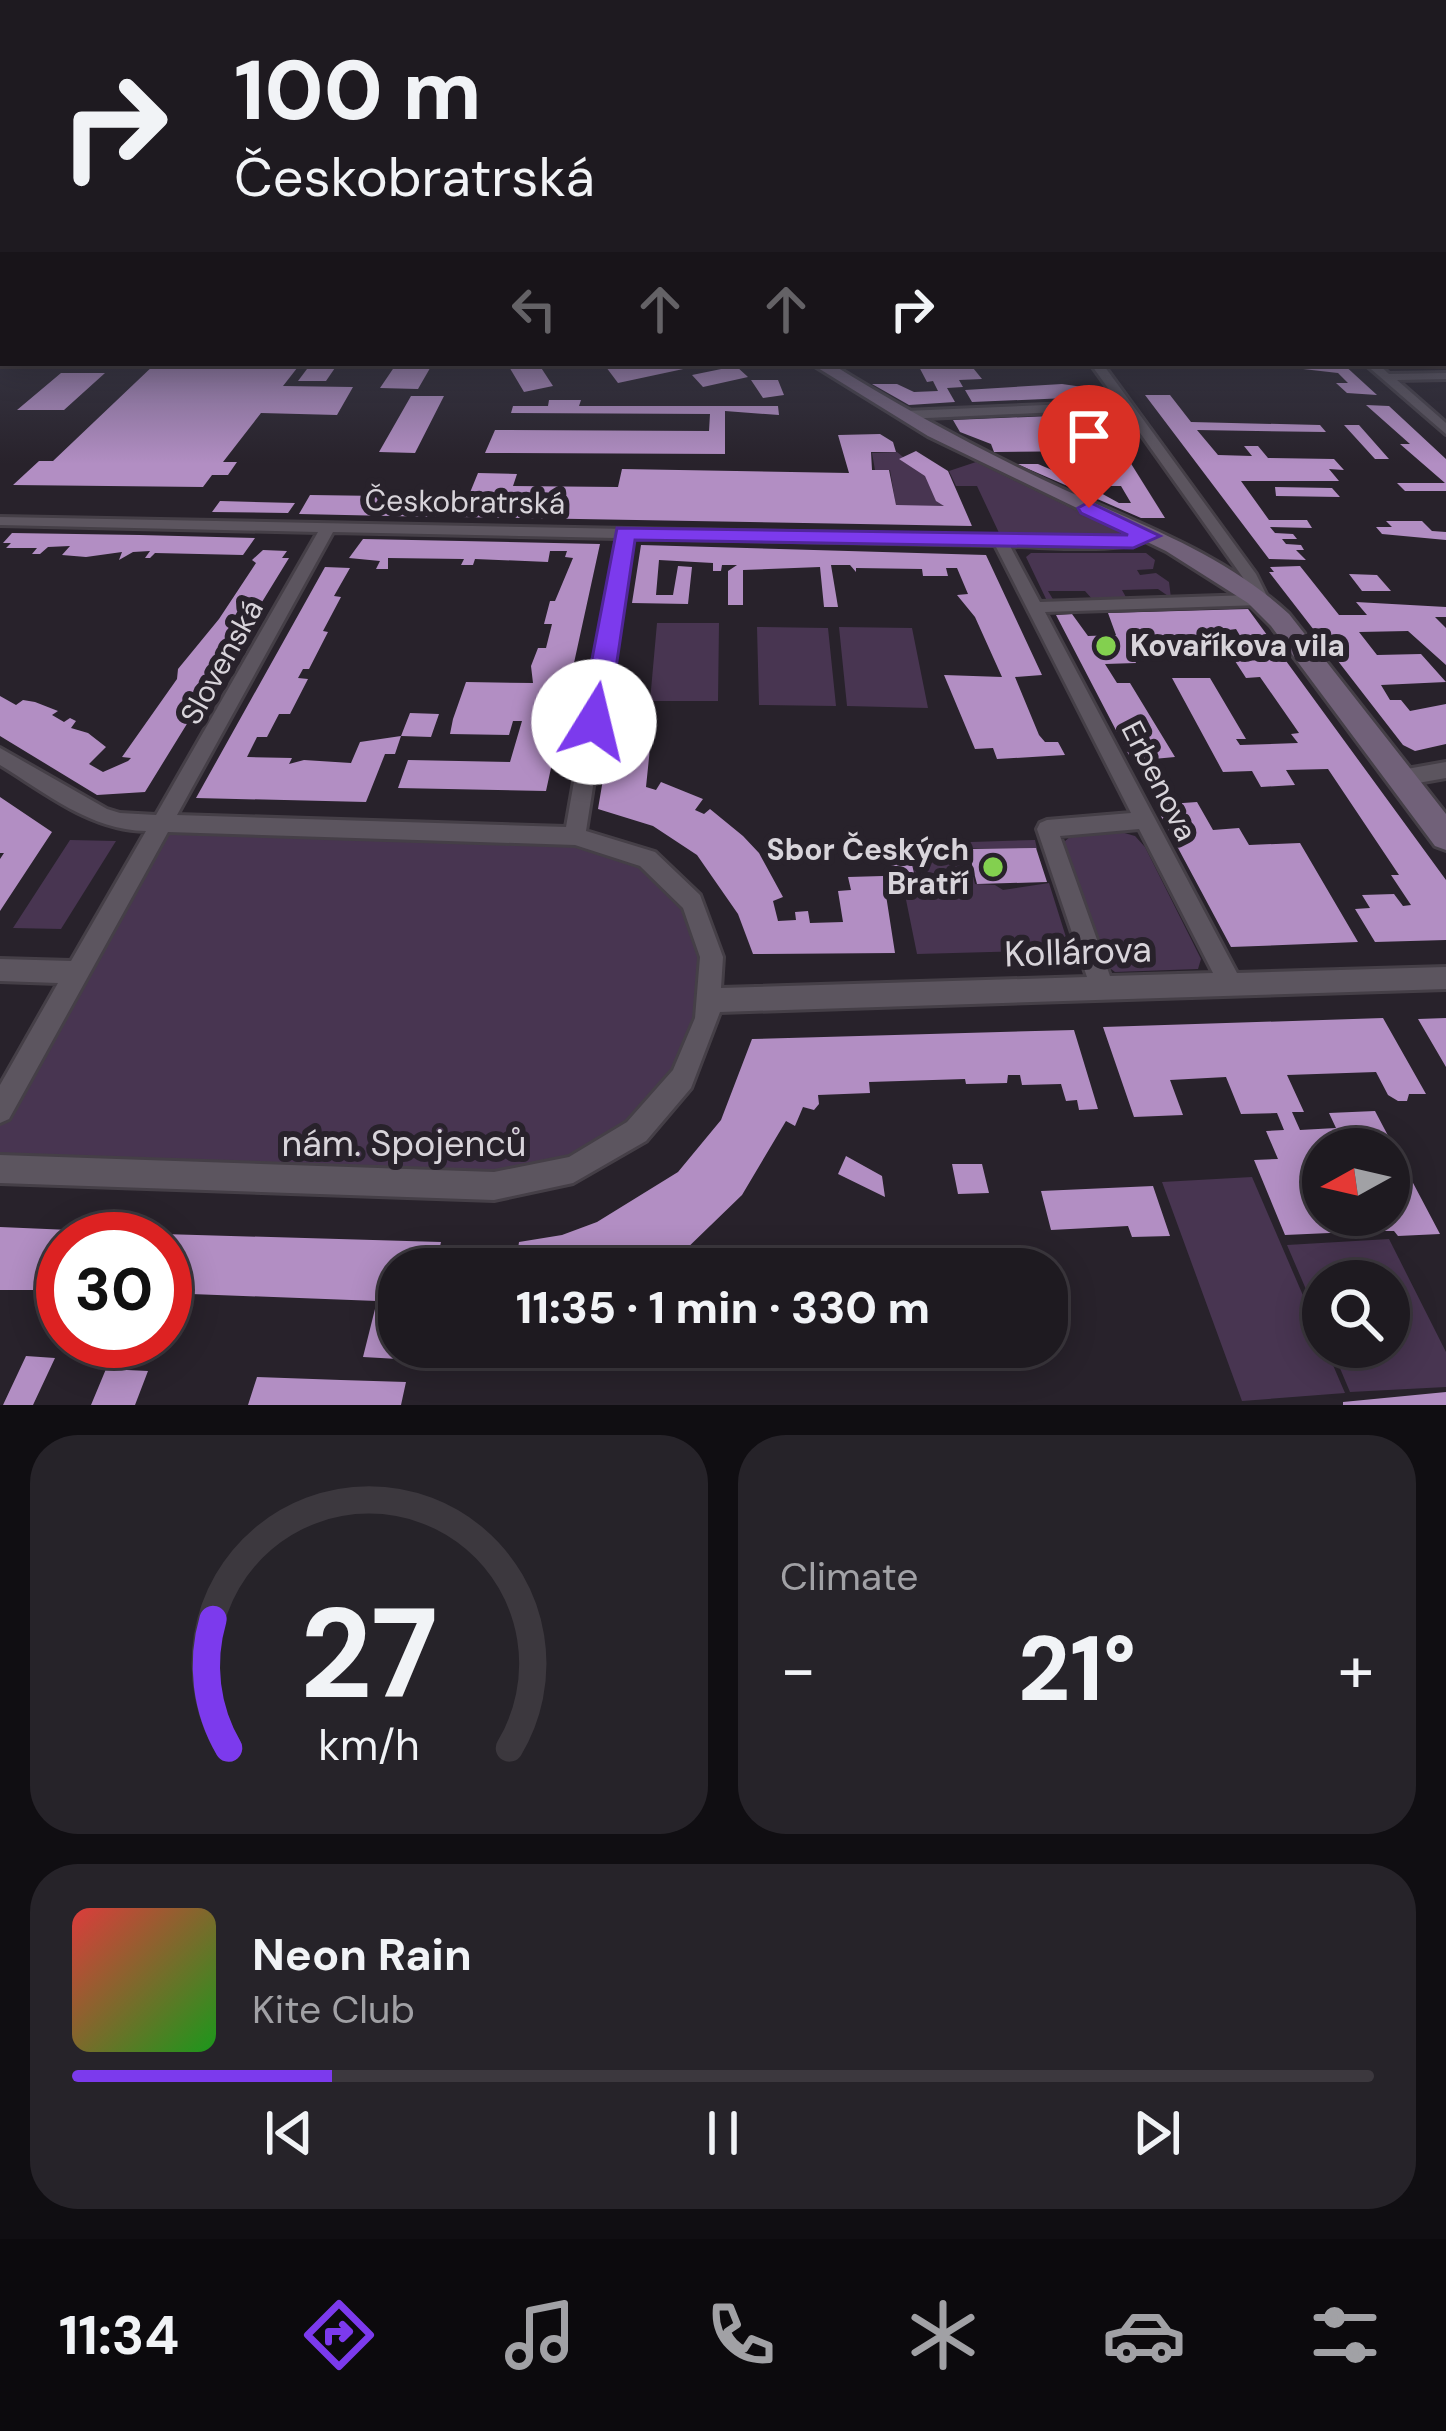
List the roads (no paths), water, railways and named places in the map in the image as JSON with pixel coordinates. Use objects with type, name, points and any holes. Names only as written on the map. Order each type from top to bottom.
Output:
[{"type":"street","points":[[823,366],[1028,480],[1208,564],[1261,600]]},
{"type":"street","points":[[1098,366],[1261,600],[1446,837]]},
{"type":"street","points":[[1373,366],[1446,430]]},
{"type":"street","points":[[1386,377],[1446,376]]},
{"type":"street","points":[[905,415],[1126,405]]},
{"type":"street","name":"Českobratrská","points":[[0,521],[1000,541],[1133,542],[1149,536]]},
{"type":"street","name":"Slovenská","points":[[164,826],[329,526]]},
{"type":"street","points":[[575,836],[625,533]]},
{"type":"street","points":[[1208,564],[1220,553],[1220,536]]},
{"type":"street","name":"Erbenova","points":[[1000,541],[1230,982]]},
{"type":"street","points":[[1035,607],[1261,600]]},
{"type":"street","name":"nám. Spojenců","points":[[0,756],[120,822],[575,836],[632,851],[683,894],[707,945],[712,1000],[694,1061],[664,1108],[618,1149],[550,1178],[494,1186],[0,1169]]},
{"type":"street","points":[[1401,778],[1446,770]]},
{"type":"street","points":[[1100,986],[1047,829],[1146,820]]},
{"type":"street","points":[[0,1110],[164,826]]},
{"type":"street","points":[[0,970],[79,973]]},
{"type":"street","name":"Kollárova","points":[[712,1000],[1446,978]]},
{"type":"place","name":"Kovaříkova vila","points":[[1106,646]]},
{"type":"place","name":"Sbor Českých Bratří","points":[[993,867]]}]
